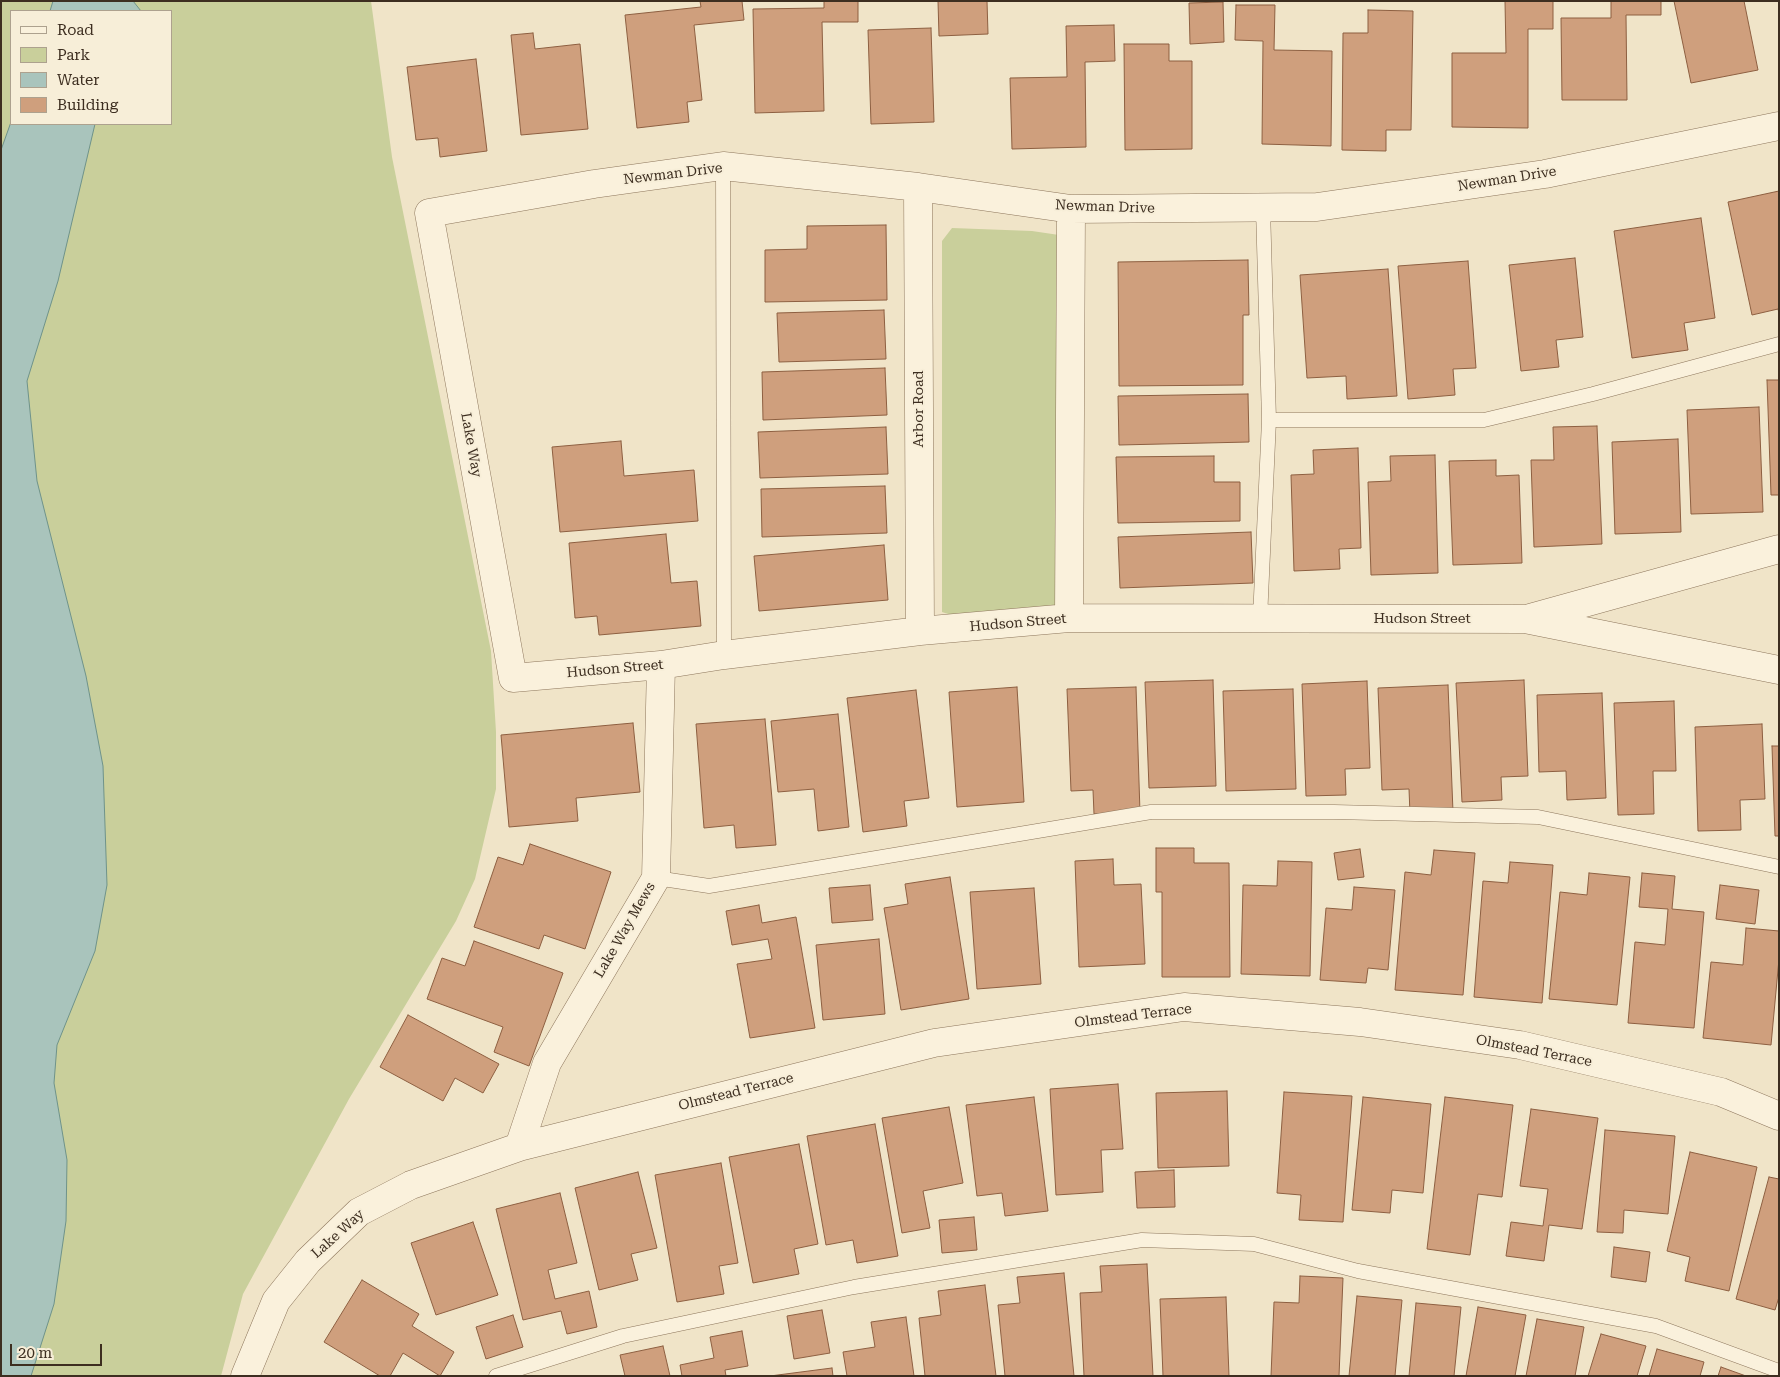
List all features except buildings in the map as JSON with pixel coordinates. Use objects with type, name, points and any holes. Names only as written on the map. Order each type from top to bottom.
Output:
[{"type":"street","name":"Newman Drive","points":[[429,213],[594,184],[723,166],[918,187],[1071,209],[1317,208],[1545,174],[1779,126]]},
{"type":"street","name":"Arbor Road","points":[[918,187],[920,631]]},
{"type":"street","points":[[1069,618],[1071,209]]},
{"type":"street","name":"Lake Way","points":[[429,213],[513,678]]},
{"type":"street","name":"Hudson Street","points":[[1525,619],[1779,549]]},
{"type":"street","name":"Hudson Street","points":[[513,678],[661,665],[724,655],[920,631],[1069,618],[1525,619],[1779,670]]},
{"type":"street","name":"Lake Way Mews","points":[[519,1147],[547,1063],[656,878],[661,665]]},
{"type":"street","name":"Olmstead Terrace","points":[[519,1147],[934,1043],[1184,1006],[1360,1022],[1520,1045],[1721,1092],[1779,1116]]},
{"type":"street","name":"Lake Way","points":[[245,1376],[276,1301],[308,1261],[360,1212],[411,1185],[519,1147]]},
{"type":"lane","points":[[723,166],[724,655]]},
{"type":"lane","points":[[1260,618],[1269,420],[1263,208]]},
{"type":"lane","points":[[1269,420],[1484,420],[1593,394],[1779,344]]},
{"type":"lane","points":[[656,878],[710,886],[1152,812],[1334,812],[1538,817],[1779,867]]},
{"type":"lane","points":[[496,1376],[623,1336],[835,1291],[1142,1240],[1254,1244],[1358,1271],[1656,1326],[1779,1371]]},
{"type":"green space","points":[[1,1],[371,1],[392,157],[491,651],[496,732],[496,789],[475,879],[456,921],[349,1099],[243,1294],[221,1376],[1,1376]]},
{"type":"green space","points":[[952,228],[1032,231],[1059,235],[1060,605],[1054,611],[951,615],[942,612],[942,241]]},
{"type":"water","points":[[53,1],[133,1],[140,10],[50,10]]},
{"type":"water","points":[[10,125],[95,125],[58,281],[27,381],[37,481],[86,676],[103,766],[107,885],[95,951],[57,1045],[54,1083],[67,1160],[66,1221],[54,1304],[31,1376],[1,1376],[1,150]]}]
